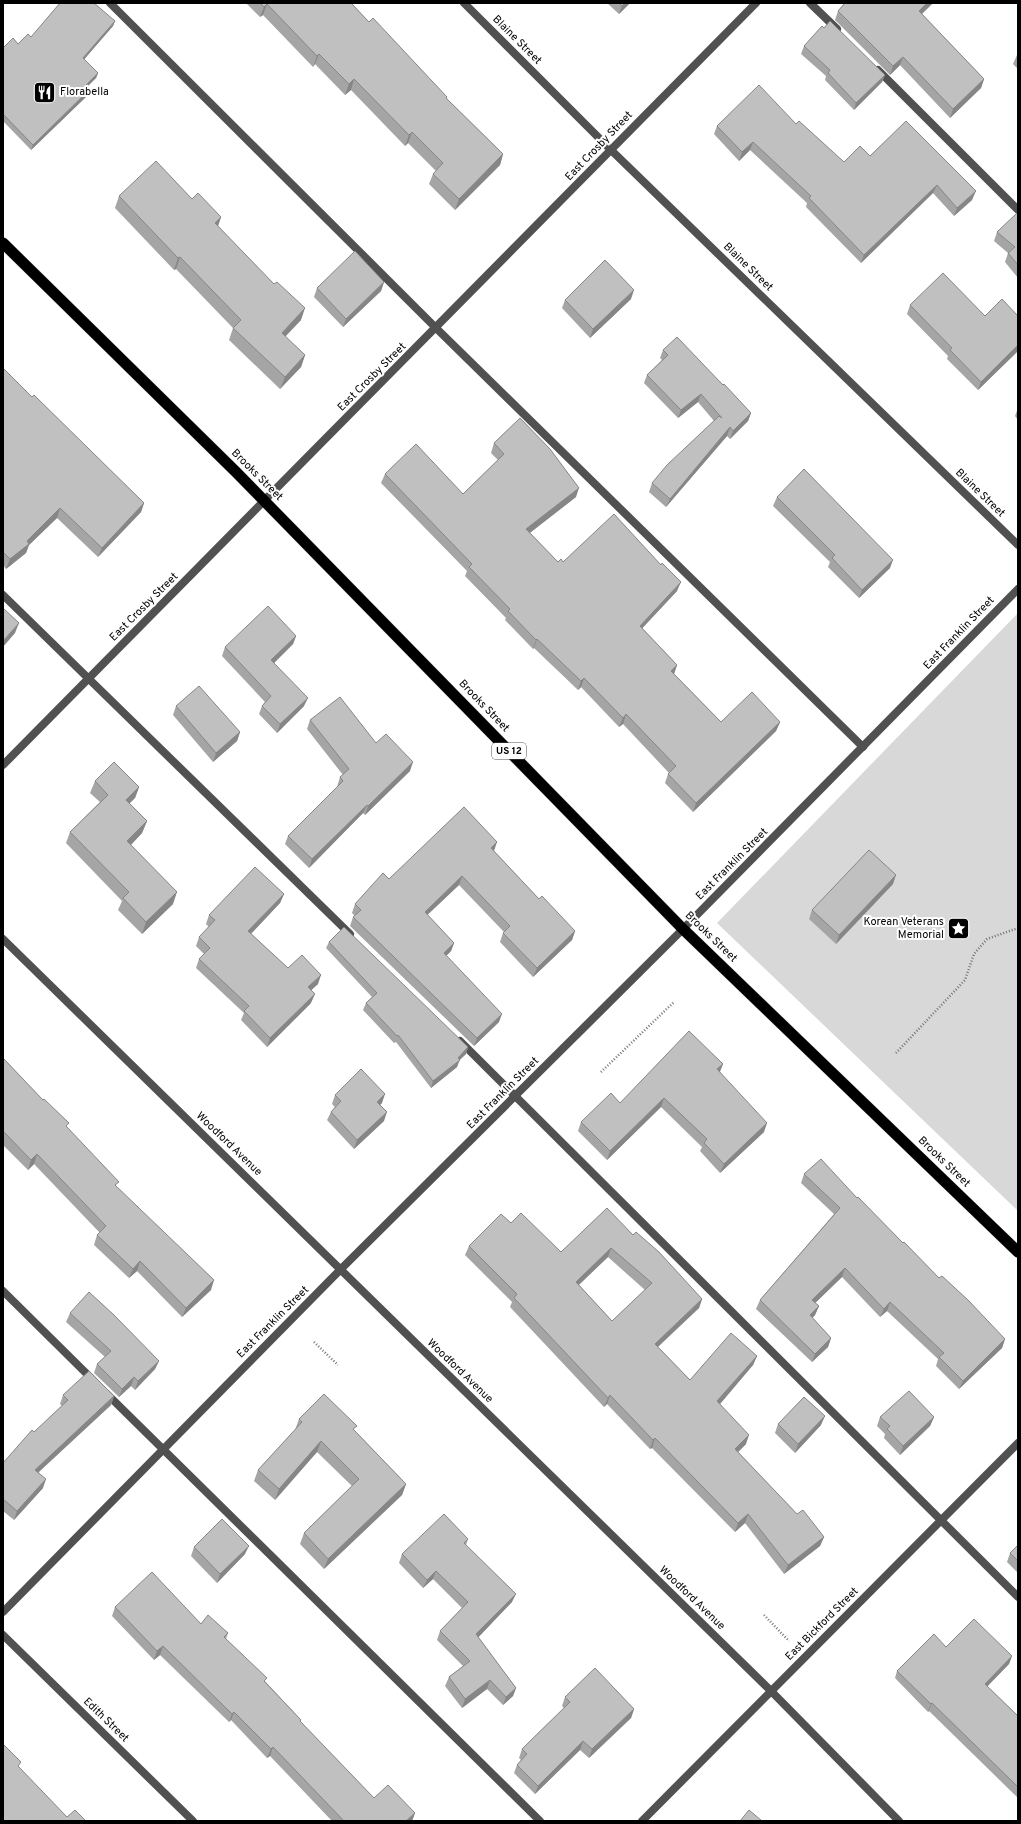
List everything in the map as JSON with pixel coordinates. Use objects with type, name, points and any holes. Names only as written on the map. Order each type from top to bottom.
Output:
[{"type":"highway","name":"Brooks Street","points":[[3,243],[265,501],[683,929],[1018,1252]]},
{"type":"street","points":[[110,3],[436,328],[863,746]]},
{"type":"street","name":"Blaine Street","points":[[464,3],[610,150],[1018,545]]},
{"type":"street","name":"East Crosby Street","points":[[3,765],[756,3]]},
{"type":"street","points":[[810,3],[844,36]]},
{"type":"street","points":[[872,64],[1018,210]]},
{"type":"street","name":"East Franklin Street","points":[[3,1612],[341,1269],[683,929],[1018,589]]},
{"type":"street","points":[[3,595],[88,680],[359,942]]},
{"type":"street","name":"Woodford Avenue","points":[[3,939],[771,1691],[900,1821]]},
{"type":"street","points":[[456,1037],[516,1095],[940,1521],[1018,1597]]},
{"type":"street","points":[[3,1291],[540,1821]]},
{"type":"street","name":"East Bickford Street","points":[[642,1821],[1018,1443]]},
{"type":"street","name":"Edith Street","points":[[3,1635],[193,1821]]},
{"type":"path","points":[[896,1053],[965,980],[974,954],[987,939],[1018,928]]},
{"type":"path","points":[[601,1072],[674,1002]]},
{"type":"path","points":[[314,1342],[338,1365]]},
{"type":"path","points":[[764,1615],[789,1641]]},
{"type":"shaded area","points":[[1018,613],[1018,1211],[717,923]]},
{"type":"building","name":"Florabella","points":[[60,3],[94,3],[115,21],[83,58],[98,73],[86,85],[90,89],[33,145],[3,114],[3,48],[13,38],[18,44],[28,34],[31,37]]},
{"type":"building","points":[[260,3],[351,3],[369,22],[373,18],[447,97],[446,98],[503,154],[459,199],[433,174],[443,163],[412,132],[409,135],[354,79],[349,84],[319,54],[317,56],[267,4],[264,7]]},
{"type":"building","points":[[845,3],[927,3],[919,11],[984,79],[953,109],[903,57],[893,66],[838,11]]},
{"type":"building","points":[[830,21],[885,75],[856,103],[828,73],[830,70],[804,46],[822,26],[824,28]]},
{"type":"building","points":[[759,85],[796,124],[799,121],[844,162],[860,146],[870,156],[906,121],[976,191],[957,208],[937,185],[864,255],[809,198],[811,196],[753,142],[742,152],[717,126]]},
{"type":"building","points":[[156,161],[192,199],[198,193],[221,217],[215,223],[274,284],[277,282],[305,308],[282,333],[305,355],[285,377],[233,328],[241,320],[180,257],[178,258],[119,196]]},
{"type":"building","points":[[1017,213],[1018,265],[1008,253],[1015,247],[997,232]]},
{"type":"building","points":[[355,251],[384,282],[346,319],[317,288]]},
{"type":"building","points":[[605,260],[634,290],[593,329],[565,300]]},
{"type":"building","points":[[943,273],[985,316],[1002,299],[1018,316],[1018,345],[981,382],[950,350],[952,348],[910,305]]},
{"type":"building","points":[[677,337],[751,413],[733,431],[730,427],[670,499],[652,483],[667,465],[719,416],[722,418],[701,394],[681,410],[647,375],[668,355],[663,350]]},
{"type":"building","points":[[3,368],[32,397],[34,395],[144,503],[102,548],[60,508],[27,541],[29,544],[10,559],[3,552]]},
{"type":"building","points":[[520,418],[550,449],[579,488],[526,529],[558,562],[561,559],[563,562],[614,514],[661,565],[662,563],[681,582],[640,626],[677,665],[671,671],[721,722],[752,692],[780,722],[696,803],[668,774],[676,766],[626,714],[623,718],[584,678],[581,681],[537,639],[536,640],[508,611],[510,609],[469,567],[472,564],[385,474],[416,444],[463,494],[504,454],[494,443]]},
{"type":"building","points":[[804,469],[893,560],[862,590],[832,558],[835,555],[777,497]]},
{"type":"building","points":[[268,606],[296,636],[271,660],[308,698],[280,724],[262,706],[271,696],[225,647]]},
{"type":"building","points":[[3,608],[19,623],[3,641]]},
{"type":"building","points":[[199,686],[240,732],[216,753],[176,706]]},
{"type":"building","points":[[340,697],[376,743],[386,734],[413,762],[312,859],[288,836],[343,781],[340,777],[349,769],[310,720]]},
{"type":"building","points":[[114,762],[139,787],[126,800],[147,821],[127,841],[177,892],[146,922],[123,898],[129,892],[70,832],[108,795],[95,781]]},
{"type":"building","points":[[464,807],[497,842],[491,848],[539,899],[542,896],[575,931],[537,968],[503,933],[510,926],[462,876],[425,912],[454,943],[444,953],[502,1014],[477,1038],[353,917],[361,910],[355,904],[383,873],[389,879]]},
{"type":"building","points":[[869,850],[896,875],[839,935],[812,910]]},
{"type":"building","points":[[255,867],[284,894],[248,931],[288,968],[302,955],[321,975],[308,987],[315,994],[270,1038],[244,1011],[249,1006],[199,959],[210,948],[199,937],[215,920],[209,915]]},
{"type":"building","points":[[344,927],[468,1047],[458,1058],[460,1060],[433,1081],[398,1035],[397,1036],[366,1003],[377,993],[329,942]]},
{"type":"building","points":[[689,1031],[723,1064],[717,1069],[767,1123],[724,1164],[704,1143],[707,1139],[664,1098],[610,1151],[581,1122],[611,1093],[620,1103]]},
{"type":"building","points":[[3,1058],[43,1100],[44,1099],[69,1123],[66,1126],[119,1182],[115,1185],[214,1280],[186,1308],[140,1261],[133,1269],[97,1235],[106,1226],[37,1154],[31,1160],[3,1131]]},
{"type":"building","points":[[361,1069],[385,1094],[377,1102],[387,1112],[357,1140],[331,1112],[341,1101],[335,1095]]},
{"type":"building","points":[[821,1159],[857,1198],[858,1197],[903,1243],[904,1242],[939,1278],[942,1276],[968,1300],[1005,1339],[963,1381],[939,1357],[944,1353],[890,1302],[884,1309],[845,1268],[812,1300],[819,1306],[810,1315],[831,1338],[815,1354],[760,1300],[840,1208],[804,1174]]},
{"type":"building","points":[[607,1208],[633,1235],[636,1232],[659,1252],[702,1299],[655,1344],[690,1380],[731,1333],[757,1356],[717,1401],[749,1435],[735,1449],[797,1514],[803,1510],[824,1537],[788,1565],[748,1514],[738,1523],[655,1438],[653,1440],[610,1395],[608,1398],[514,1298],[517,1294],[469,1246],[501,1214],[511,1223],[521,1213],[561,1252]],"holes":[[[611,1248],[652,1283],[612,1321],[576,1282]]]},
{"type":"building","points":[[89,1292],[159,1361],[138,1381],[134,1377],[122,1389],[97,1364],[111,1351],[70,1313]]},
{"type":"building","points":[[89,1371],[114,1396],[35,1470],[46,1479],[17,1511],[3,1499],[3,1463],[32,1430],[34,1432],[68,1400],[63,1395]]},
{"type":"building","points":[[909,1391],[934,1417],[903,1446],[887,1429],[890,1426],[880,1417]]},
{"type":"building","points":[[324,1394],[357,1426],[353,1429],[406,1484],[328,1559],[304,1533],[359,1479],[321,1441],[279,1489],[258,1470],[302,1422],[299,1419]]},
{"type":"building","points":[[804,1397],[825,1416],[798,1444],[778,1424]]},
{"type":"building","points":[[444,1514],[468,1539],[464,1543],[516,1594],[476,1634],[516,1688],[506,1697],[490,1680],[465,1699],[449,1677],[470,1661],[440,1631],[468,1602],[436,1571],[427,1580],[402,1554]]},
{"type":"building","points":[[222,1519],[249,1546],[220,1574],[194,1547]]},
{"type":"building","points":[[1018,1545],[1018,1561],[1010,1553]]},
{"type":"building","points":[[152,1572],[201,1624],[208,1615],[228,1633],[224,1637],[267,1678],[264,1681],[374,1798],[388,1785],[415,1813],[406,1821],[344,1821],[273,1747],[271,1749],[234,1712],[232,1714],[163,1646],[157,1651],[115,1607]]},
{"type":"building","points":[[974,1619],[1012,1656],[985,1684],[1018,1716],[1018,1787],[897,1671],[934,1634],[946,1647]]},
{"type":"building","points":[[595,1668],[634,1709],[592,1749],[583,1741],[538,1786],[517,1765],[527,1754],[522,1749],[570,1702],[565,1697]]},
{"type":"building","points":[[3,1744],[21,1762],[18,1766],[67,1817],[75,1810],[86,1821],[3,1821]]},
{"type":"building","points":[[749,1810],[762,1821],[740,1821]]},
{"type":"place","name":"Florabella","points":[[44,92]]},
{"type":"place","name":"Korean Veterans Memorial","points":[[959,928]]}]
